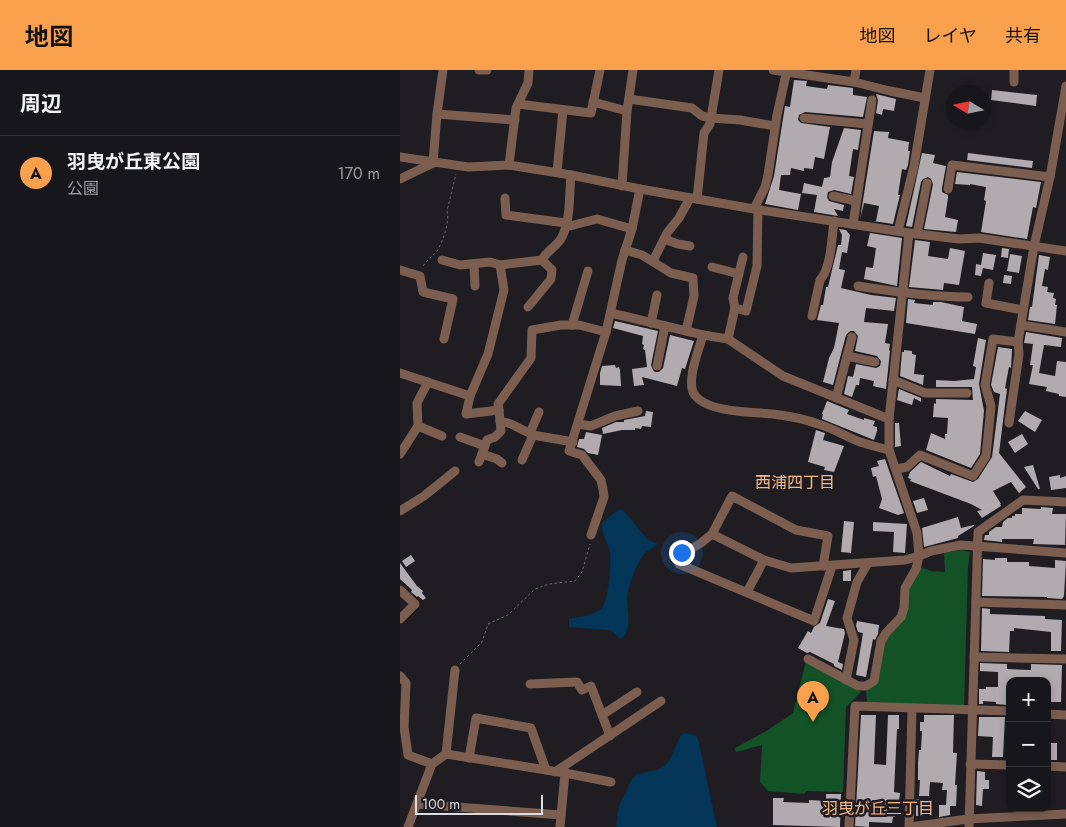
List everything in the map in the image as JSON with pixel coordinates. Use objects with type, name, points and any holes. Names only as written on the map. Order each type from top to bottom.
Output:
[{"type":"street","points":[[433,163],[443,70]]},
{"type":"street","points":[[479,70],[487,70]]},
{"type":"street","points":[[509,164],[514,120],[518,104],[528,83],[528,70]]},
{"type":"street","points":[[518,104],[591,113],[600,70]]},
{"type":"street","points":[[622,186],[627,110],[633,70]]},
{"type":"street","points":[[653,261],[667,233],[693,198],[704,133],[710,124],[719,70]]},
{"type":"street","points":[[773,70],[854,82],[924,98]]},
{"type":"street","points":[[854,82],[856,70]]},
{"type":"street","points":[[898,231],[914,166],[930,70]]},
{"type":"street","points":[[1014,70],[1014,82]]},
{"type":"street","points":[[735,308],[746,311],[753,285],[757,266],[756,209],[768,175],[775,126],[787,71]]},
{"type":"street","points":[[1009,423],[1023,310],[1066,86]]},
{"type":"street","points":[[629,99],[692,108],[702,116],[711,118],[740,120],[775,126]]},
{"type":"street","points":[[853,224],[872,100]]},
{"type":"street","points":[[593,102],[627,110]]},
{"type":"street","points":[[557,172],[563,110]]},
{"type":"street","points":[[437,114],[514,120]]},
{"type":"street","points":[[804,118],[867,124]]},
{"type":"street","points":[[400,158],[468,167],[509,164],[640,190],[756,209],[898,231],[959,239],[979,238],[1066,251]]},
{"type":"street","points":[[400,179],[433,163]]},
{"type":"street","points":[[948,189],[952,165],[1050,177]]},
{"type":"street","points":[[542,260],[546,252],[557,245],[566,225],[571,175]]},
{"type":"street","points":[[808,659],[858,686],[866,686],[874,681],[881,641],[901,617],[904,608],[905,588],[916,569],[919,556],[917,533],[890,450],[889,419],[903,293],[913,233],[927,183]]},
{"type":"street","points":[[591,535],[604,497],[604,489],[601,480],[582,455],[569,451],[606,332],[640,190]]},
{"type":"street","points":[[833,196],[856,200]]},
{"type":"street","points":[[505,198],[506,215],[566,225],[597,219],[632,229]]},
{"type":"street","points":[[812,316],[820,280],[824,276],[827,267],[834,221]]},
{"type":"street","points":[[664,239],[690,246]]},
{"type":"street","points":[[625,250],[642,255],[671,273],[693,278],[694,296],[686,331]]},
{"type":"street","points":[[728,339],[735,308],[733,298],[742,257]]},
{"type":"street","points":[[442,260],[460,265],[490,262],[500,265],[542,260]]},
{"type":"street","points":[[528,307],[552,279],[552,270],[542,260]]},
{"type":"street","points":[[474,264],[474,286]]},
{"type":"street","points":[[499,410],[466,414],[470,396],[488,354],[502,299],[504,290],[500,265]]},
{"type":"street","points":[[712,267],[739,274]]},
{"type":"street","points":[[572,325],[588,271]]},
{"type":"street","points":[[400,272],[420,276],[423,292],[453,298],[444,339]]},
{"type":"street","points":[[989,283],[986,303],[1023,310]]},
{"type":"street","points":[[858,286],[903,293],[968,297]]},
{"type":"street","points":[[651,323],[657,295]]},
{"type":"street","points":[[611,313],[703,335],[728,339],[783,376],[889,419]]},
{"type":"street","points":[[482,454],[487,440],[495,438],[501,431],[498,404],[531,358],[532,330],[579,325],[606,332]]},
{"type":"street","points":[[1021,325],[1066,332]]},
{"type":"street","points":[[657,366],[665,326]]},
{"type":"street","points":[[703,335],[692,375],[692,388],[697,398],[703,402],[722,409],[774,414],[818,423],[860,442],[890,450]]},
{"type":"street","points":[[836,398],[852,337]]},
{"type":"street","points":[[896,469],[907,467],[920,455],[974,476],[986,456],[991,406],[985,385],[993,338],[1018,342]]},
{"type":"street","points":[[847,356],[875,362]]},
{"type":"street","points":[[400,373],[470,396]]},
{"type":"street","points":[[893,380],[925,393],[967,393]]},
{"type":"street","points":[[401,450],[418,426],[417,403],[428,382]]},
{"type":"street","points":[[522,460],[539,412]]},
{"type":"street","points":[[578,424],[591,426],[614,416],[638,412]]},
{"type":"street","points":[[500,421],[531,434],[573,442]]},
{"type":"street","points":[[418,426],[442,436]]},
{"type":"street","points":[[460,437],[482,454],[497,459],[502,463]]},
{"type":"street","points":[[400,510],[424,496],[455,471]]},
{"type":"street","points":[[732,496],[796,530],[828,536],[828,566],[814,621],[679,564],[681,555],[712,534],[732,496]]},
{"type":"street","points":[[969,823],[978,532],[1023,500],[1066,502]]},
{"type":"street","points":[[712,534],[764,560],[791,568],[906,560],[931,551],[961,545],[1066,553]]},
{"type":"street","points":[[747,592],[764,560]]},
{"type":"street","points":[[846,680],[854,640],[847,618],[858,582],[868,563]]},
{"type":"street","points":[[400,590],[415,604],[400,619]]},
{"type":"street","points":[[976,602],[1066,606]]},
{"type":"street","points":[[974,657],[1066,659]]},
{"type":"street","points":[[446,754],[454,670]]},
{"type":"street","points":[[400,676],[406,683],[403,737],[408,756],[432,764]]},
{"type":"street","points":[[530,684],[577,682],[582,690],[591,686],[610,736]]},
{"type":"street","points":[[602,715],[637,692]]},
{"type":"street","points":[[551,771],[610,736],[661,701]]},
{"type":"street","points":[[850,827],[855,706],[1006,711]]},
{"type":"street","points":[[912,708],[910,827],[1066,814]]},
{"type":"street","points":[[1051,714],[1066,715]]},
{"type":"street","points":[[469,758],[476,718],[531,728],[551,771]]},
{"type":"street","points":[[400,823],[407,827],[432,764],[446,754],[611,782]]},
{"type":"street","points":[[970,764],[1006,765]]},
{"type":"street","points":[[1051,766],[1066,767]]},
{"type":"street","points":[[560,827],[565,773]]},
{"type":"street","points":[[417,804],[561,815]]},
{"type":"path","points":[[418,276],[426,261],[436,251],[443,236],[449,217],[447,211],[458,166]]},
{"type":"path","points":[[454,670],[482,642],[488,624],[508,615],[535,589],[549,584],[575,581],[582,572],[588,555],[591,535]]},
{"type":"green space","points":[[962,550],[970,552],[964,706],[867,702],[866,691],[878,683],[885,641],[903,619],[907,589],[920,567],[931,571],[945,572],[944,553]]},
{"type":"green space","points":[[806,661],[861,692],[846,707],[843,792],[807,791],[804,794],[768,791],[760,782],[762,745],[736,752],[735,748],[768,730],[793,713]]},
{"type":"water","points":[[618,510],[623,510],[648,540],[658,544],[645,553],[634,572],[627,599],[627,630],[620,639],[613,632],[607,630],[569,627],[569,619],[593,614],[600,610],[606,600],[609,583],[610,553],[602,523]]},
{"type":"water","points":[[684,733],[695,735],[698,739],[717,827],[616,827],[619,806],[632,779],[637,774],[657,770],[664,766],[669,761],[681,735]]},
{"type":"building","points":[[794,80],[807,81],[806,86],[827,89],[828,85],[853,88],[853,95],[867,97],[863,117],[805,112],[799,115],[798,120],[801,123],[830,127],[824,159],[815,157],[813,169],[804,168],[804,171],[791,168],[790,175],[781,175],[779,190],[801,194],[798,210],[765,204],[774,176],[785,106],[790,107]]},
{"type":"building","points":[[992,90],[1037,95],[1036,106],[991,100]]},
{"type":"building","points":[[876,94],[896,99],[894,111],[883,109],[882,115],[876,113],[878,100]]},
{"type":"building","points":[[844,128],[861,130],[858,150],[853,149],[849,176],[854,177],[851,194],[834,190],[828,192],[827,197],[829,201],[844,205],[843,211],[834,209],[838,216],[814,212],[817,195],[802,193],[804,183],[822,187],[824,178],[830,177],[832,162]]},
{"type":"building","points":[[874,131],[889,132],[888,138],[909,142],[908,165],[906,170],[902,169],[898,195],[900,195],[893,224],[873,221],[876,221],[879,206],[864,203],[860,219]]},
{"type":"building","points":[[922,153],[935,155],[933,163],[946,166],[942,188],[942,192],[948,195],[945,217],[958,220],[956,232],[924,229],[933,184],[928,177],[921,182],[912,227],[906,226]]},
{"type":"building","points":[[968,153],[1033,161],[1032,168],[967,160]]},
{"type":"building","points":[[957,172],[1041,182],[1036,208],[1033,207],[1027,239],[981,232],[986,201],[984,200],[986,187],[955,184]]},
{"type":"building","points":[[839,229],[846,230],[850,235],[847,253],[842,252],[839,269],[845,270],[841,288],[871,295],[896,298],[894,311],[866,308],[864,322],[888,324],[885,343],[890,344],[890,351],[886,389],[873,386],[874,381],[860,378],[859,385],[856,385],[852,397],[844,394],[848,376],[853,377],[856,364],[876,368],[880,366],[881,361],[877,356],[855,351],[858,336],[854,331],[850,331],[846,335],[833,385],[823,382],[829,358],[834,348],[839,323],[817,320],[821,305],[823,305],[838,245],[841,245],[842,235]]},
{"type":"building","points":[[870,233],[902,238],[897,286],[864,279],[866,267],[873,268],[876,248],[867,246]]},
{"type":"building","points":[[915,240],[930,242],[928,256],[948,259],[950,248],[965,251],[959,285],[944,283],[943,290],[909,287]]},
{"type":"building","points":[[1002,248],[1009,249],[1008,258],[1001,257]]},
{"type":"building","points":[[983,253],[996,255],[993,270],[983,268],[981,276],[975,275],[976,264],[981,265]]},
{"type":"building","points":[[1010,254],[1022,256],[1019,273],[1007,271]]},
{"type":"building","points":[[1039,255],[1050,257],[1048,270],[1045,269],[1042,286],[1048,287],[1047,292],[1054,293],[1053,298],[1056,299],[1055,305],[1057,305],[1055,324],[1028,320],[1030,307],[1032,307]]},
{"type":"building","points":[[1004,275],[1012,276],[1011,284],[1003,283]]},
{"type":"building","points":[[908,299],[915,300],[914,303],[933,305],[933,302],[941,302],[964,307],[962,321],[977,324],[975,334],[906,323]]},
{"type":"building","points":[[615,321],[658,331],[651,365],[655,372],[659,372],[663,368],[670,335],[694,341],[685,369],[682,368],[677,386],[642,377],[644,385],[634,386],[632,369],[647,367],[645,350],[643,349],[644,345],[642,344],[643,336],[613,328]]},
{"type":"building","points":[[1026,332],[1062,338],[1061,347],[1044,345],[1039,373],[1055,376],[1057,361],[1066,362],[1066,397],[1046,391],[1047,387],[1029,384],[1033,365],[1030,365],[1033,344],[1024,343]]},
{"type":"building","points":[[978,338],[986,340],[979,384],[984,411],[980,454],[971,468],[926,450],[931,433],[945,439],[945,434],[947,434],[948,418],[933,417],[936,399],[973,400],[972,387],[936,387],[936,380],[974,379],[976,367],[973,366]]},
{"type":"building","points":[[998,347],[1012,349],[1011,368],[1009,367],[1005,388],[1007,389],[999,453],[1026,487],[1019,493],[1011,482],[993,491],[1001,506],[982,518],[977,511],[982,510],[971,504],[910,481],[911,479],[908,478],[910,472],[921,462],[950,476],[951,474],[973,482],[978,479],[992,457],[1000,394],[994,392],[991,385]]},
{"type":"building","points":[[904,350],[912,351],[912,354],[916,355],[914,374],[924,375],[923,385],[900,376],[902,352]]},
{"type":"building","points":[[615,365],[620,370],[621,386],[600,385],[602,366]]},
{"type":"building","points":[[899,389],[921,398],[921,402],[914,398],[912,405],[897,400]]},
{"type":"building","points":[[827,401],[849,410],[847,414],[864,420],[864,418],[875,421],[873,426],[877,427],[877,431],[874,440],[822,419]]},
{"type":"building","points":[[646,411],[653,412],[651,427],[642,426],[641,429],[635,428],[635,430],[622,430],[603,434],[602,428],[616,422],[624,422],[624,420],[645,416]]},
{"type":"building","points":[[1025,411],[1042,420],[1035,432],[1018,421]]},
{"type":"building","points":[[895,423],[899,423],[901,446],[895,447]]},
{"type":"building","points":[[816,430],[825,433],[823,440],[844,446],[834,472],[824,470],[825,467],[808,462]]},
{"type":"building","points":[[586,432],[602,435],[598,455],[588,453],[584,449],[577,447],[579,439],[584,439]]},
{"type":"building","points":[[1022,434],[1028,444],[1015,453],[1008,442]]},
{"type":"building","points":[[885,459],[904,513],[898,515],[879,508],[882,499],[876,476],[873,477],[871,468],[879,466],[877,461]]},
{"type":"building","points":[[1033,465],[1040,489],[1038,489],[1024,467]]},
{"type":"building","points":[[1060,475],[1060,478],[1066,476],[1066,488],[1051,490],[1049,477]]},
{"type":"building","points":[[924,498],[928,510],[917,513],[913,501]]},
{"type":"building","points":[[1041,507],[1053,508],[1052,514],[1066,514],[1065,545],[1033,544],[1034,539],[1002,539],[1002,542],[984,540],[985,535],[989,535],[989,532],[996,527],[1002,527],[1003,522],[1008,518],[1012,518],[1015,514],[1022,514],[1022,508],[1041,509]]},
{"type":"building","points":[[958,517],[961,528],[974,526],[958,536],[958,538],[924,547],[922,528]]},
{"type":"building","points":[[844,521],[854,522],[851,553],[841,552]]},
{"type":"building","points":[[873,522],[907,524],[905,553],[893,552],[894,532],[873,531]]},
{"type":"building","points":[[411,555],[415,561],[406,567],[402,561]]},
{"type":"building","points":[[995,558],[1007,558],[1007,562],[1029,562],[1029,566],[1055,568],[1055,560],[1066,561],[1064,596],[1062,599],[982,596],[983,559],[995,560]]},
{"type":"building","points":[[400,563],[423,591],[422,593],[426,598],[423,600],[417,597],[400,579]]},
{"type":"building","points":[[851,570],[851,581],[843,581],[843,571]]},
{"type":"building","points":[[828,599],[835,601],[826,626],[844,629],[845,633],[838,662],[843,664],[842,670],[810,652],[807,653],[798,648],[808,631],[811,633],[814,627],[820,623]]},
{"type":"building","points":[[982,608],[990,609],[990,614],[1045,616],[1045,619],[1062,620],[1061,651],[1051,651],[1051,632],[1014,628],[1014,631],[1010,631],[1009,652],[981,651]]},
{"type":"building","points":[[857,621],[879,625],[878,634],[875,640],[873,639],[866,677],[856,675],[863,633],[858,632]]},
{"type":"building","points":[[980,663],[1007,664],[1007,669],[1031,670],[1031,664],[1062,665],[1061,702],[1051,702],[1051,677],[1006,677],[1006,705],[983,701],[983,704],[979,704],[979,689],[998,687],[998,672],[980,671]]},
{"type":"building","points":[[861,715],[876,715],[874,764],[886,765],[888,715],[899,715],[894,792],[900,793],[899,801],[896,801],[895,817],[893,817],[892,823],[869,822],[869,827],[855,826]]},
{"type":"building","points":[[924,715],[954,715],[953,753],[957,753],[955,785],[957,785],[956,806],[950,806],[950,815],[939,817],[939,805],[946,805],[947,790],[942,790],[943,783],[930,782],[929,796],[919,796],[918,763],[922,731],[920,731],[920,722],[924,722]]},
{"type":"building","points":[[979,717],[1005,717],[1003,757],[992,757],[993,737],[978,736]]},
{"type":"building","points":[[1051,743],[1057,743],[1057,760],[1051,760]]},
{"type":"building","points":[[977,771],[985,772],[985,780],[989,780],[989,789],[983,789],[982,806],[976,805]]},
{"type":"building","points":[[826,794],[841,794],[840,827],[773,825],[773,798],[784,798],[783,802],[809,803],[809,800],[826,801]]},
{"type":"building","points":[[916,799],[925,799],[924,816],[916,816]]},
{"type":"place","name":"羽曳が丘東公園","points":[[813,722]]},
{"type":"district","name":"西浦四丁目","points":[[795,482]]},
{"type":"district","name":"羽曳が丘三丁目","points":[[878,808]]}]
